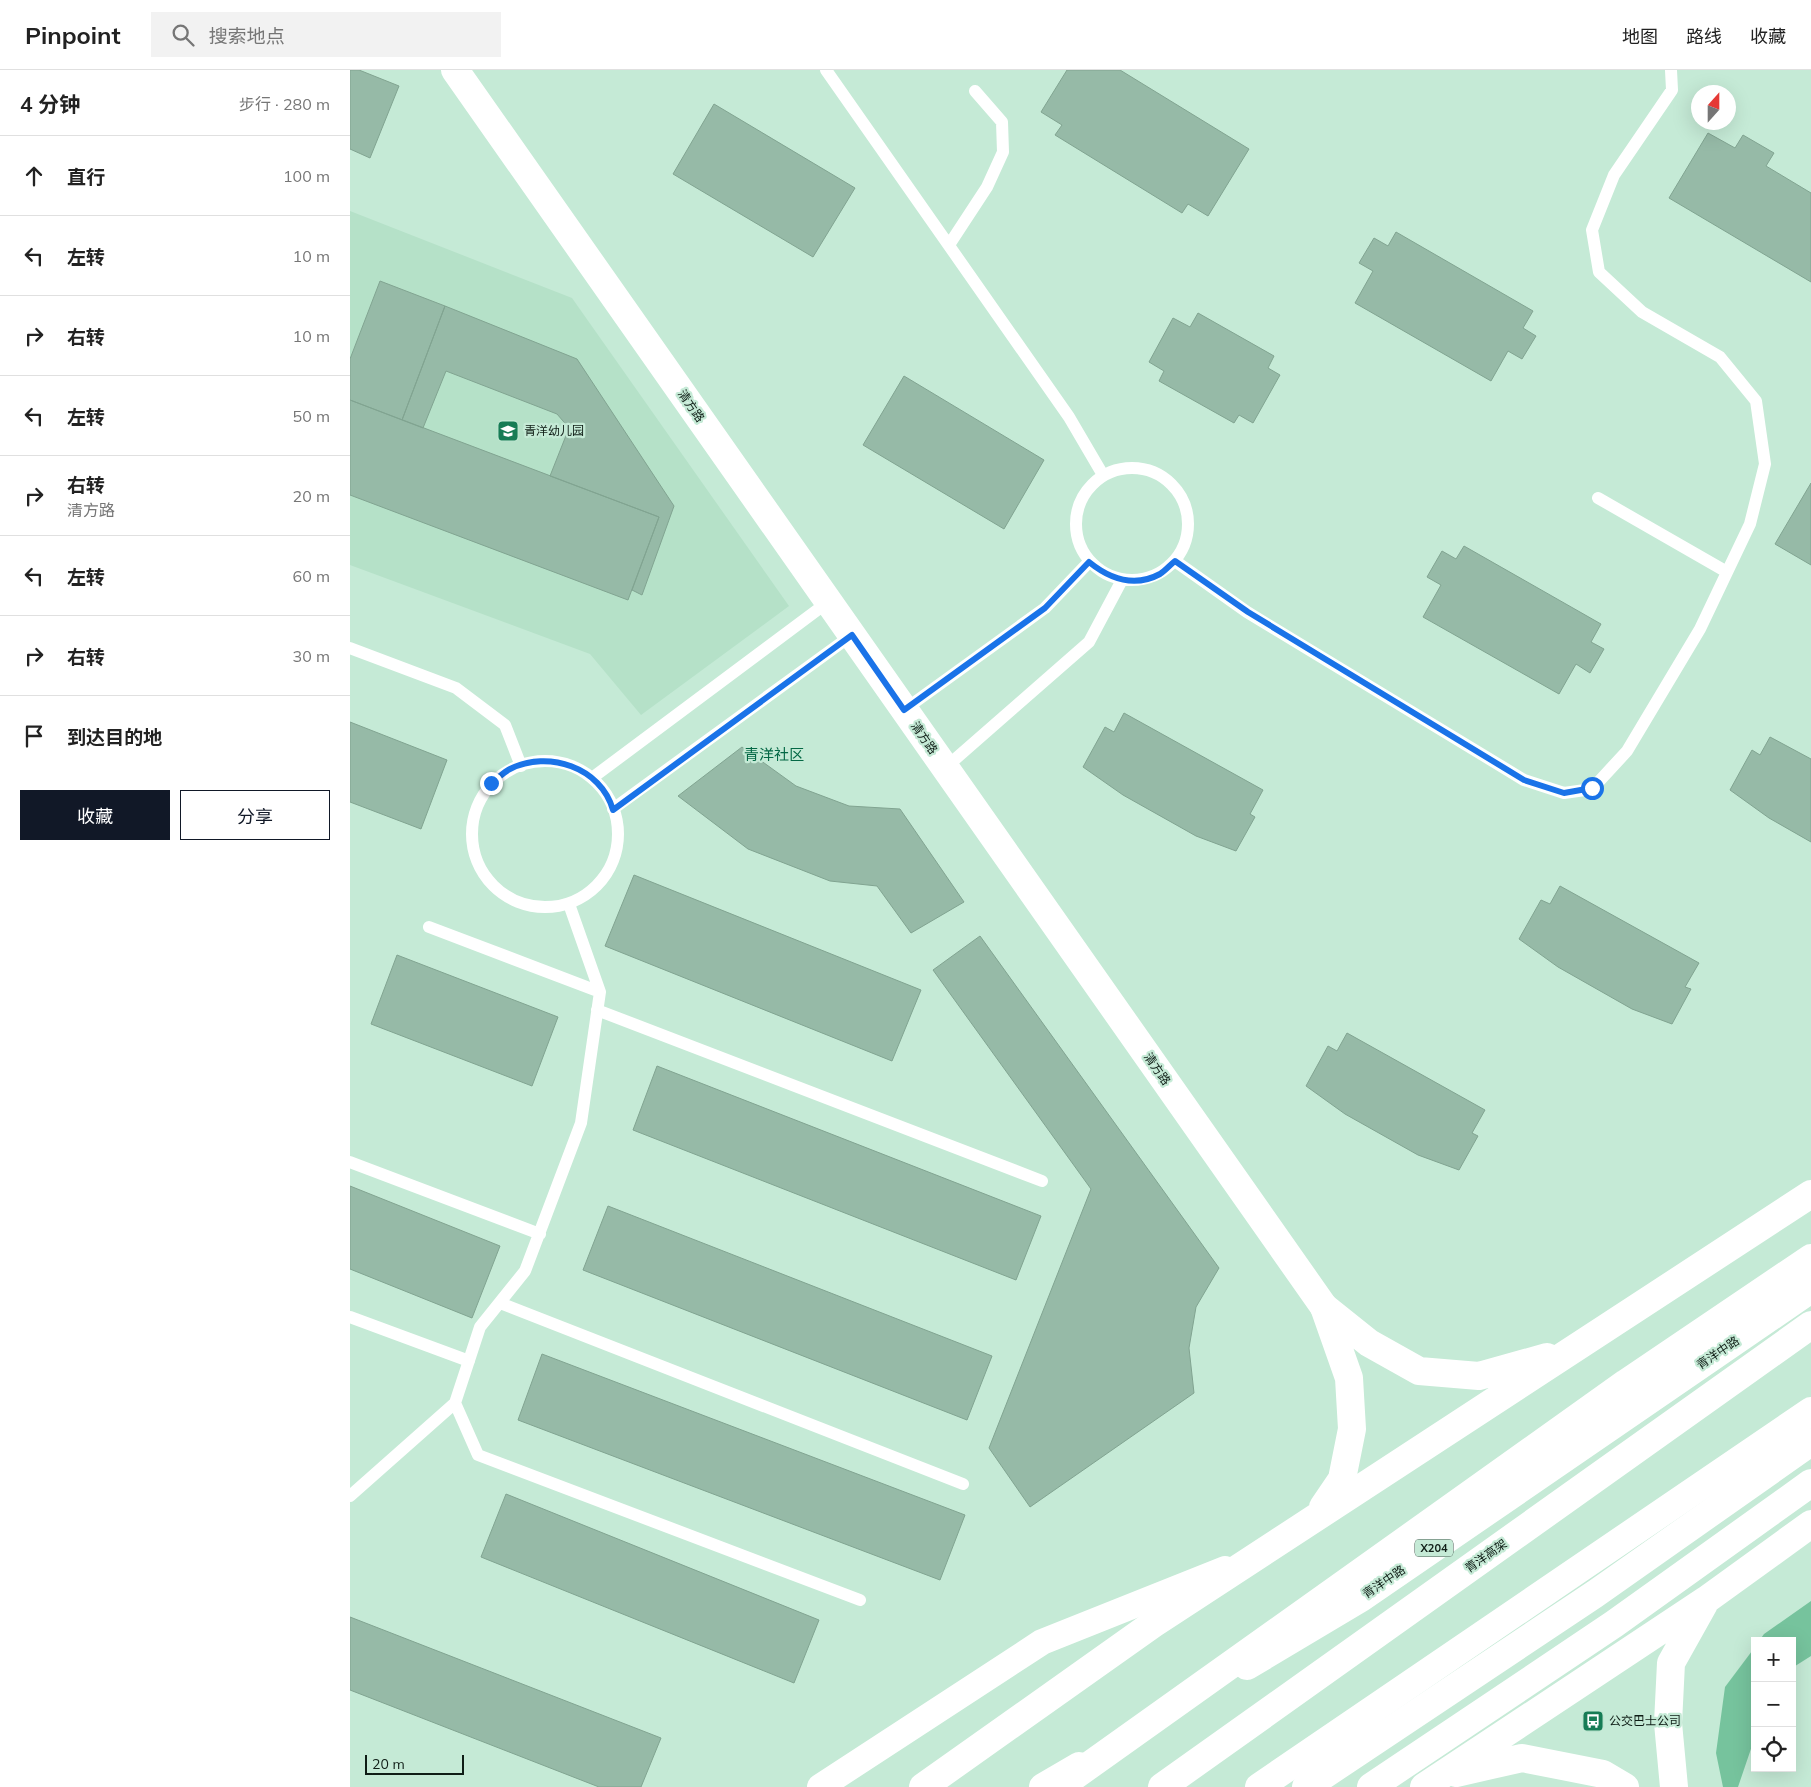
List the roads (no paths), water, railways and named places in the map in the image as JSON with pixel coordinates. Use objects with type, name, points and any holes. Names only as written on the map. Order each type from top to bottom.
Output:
[{"type":"main road","name":"清方路","points":[[455,70],[1324,1307]]},
{"type":"main road","points":[[923,1787],[1153,1624],[1811,1194]]},
{"type":"main road","points":[[1059,1787],[1626,1382],[1811,1258]]},
{"type":"main road","name":"青洋中路","points":[[1043,1787],[1361,1598],[1811,1289]]},
{"type":"main road","points":[[1324,1307],[1369,1343],[1419,1371],[1480,1376],[1574,1349]]},
{"type":"main road","points":[[1315,1518],[1342,1479],[1352,1429],[1349,1378],[1324,1307]]},
{"type":"main road","name":"青洋高架","points":[[1162,1787],[1811,1325]]},
{"type":"main road","points":[[1259,1787],[1811,1411]]},
{"type":"main road","points":[[1306,1787],[1595,1594],[1811,1442]]},
{"type":"main road","points":[[1371,1787],[1614,1624],[1811,1483]]},
{"type":"main road","points":[[1432,1782],[1706,1600],[1811,1524]]},
{"type":"main road","points":[[1674,1787],[1668,1723],[1671,1663],[1706,1600]]},
{"type":"main road","points":[[1432,1782],[1522,1758],[1603,1774],[1625,1787]]},
{"type":"street","points":[[820,1787],[1042,1642],[1258,1556]]},
{"type":"lane","points":[[826,70],[1069,417],[1103,475]]},
{"type":"lane","points":[[1175,561],[1248,612],[1524,780],[1564,793],[1592,788],[1627,751],[1700,629],[1750,524],[1765,464],[1756,401],[1720,357],[1642,312],[1599,272],[1592,230],[1614,175],[1672,90],[1671,70]]},
{"type":"lane","points":[[948,245],[987,188],[1003,152],[1002,122],[975,91]]},
{"type":"lane","points":[[1126,467],[1144,469],[1161,475],[1176,488],[1185,505],[1189,524],[1185,544],[1175,561],[1160,574],[1142,580],[1122,580],[1103,573],[1089,562],[1080,547],[1075,530],[1076,511],[1082,495],[1094,481],[1103,475],[1126,467]]},
{"type":"lane","points":[[1598,498],[1727,572]]},
{"type":"lane","points":[[904,710],[1045,608],[1089,562]]},
{"type":"lane","points":[[945,768],[1089,642],[1122,580]]},
{"type":"lane","points":[[592,778],[828,602]]},
{"type":"lane","points":[[613,810],[852,635]]},
{"type":"lane","points":[[350,648],[456,688],[505,725],[520,766]]},
{"type":"lane","points":[[555,761],[577,768],[592,778],[610,799],[618,823],[618,849],[608,872],[591,892],[569,904],[544,907],[518,902],[497,889],[480,869],[473,847],[472,824],[478,802],[491,783],[510,769],[532,762],[555,761]]},
{"type":"lane","points":[[350,1496],[455,1403],[480,1328],[525,1271],[540,1234],[581,1123],[600,992],[569,904]]},
{"type":"lane","points":[[429,926],[600,992]]},
{"type":"lane","points":[[597,1010],[1042,1180]]},
{"type":"lane","points":[[350,1162],[540,1234]]},
{"type":"lane","points":[[500,1303],[963,1484]]},
{"type":"lane","points":[[350,1317],[469,1361]]},
{"type":"lane","points":[[455,1403],[478,1455],[860,1600]]},
{"type":"place","name":"青洋幼儿园","points":[[508,431]]},
{"type":"place","name":"公交巴士公司","points":[[1593,1721]]},
{"type":"district","name":"青洋社区","points":[[774,755]]}]
